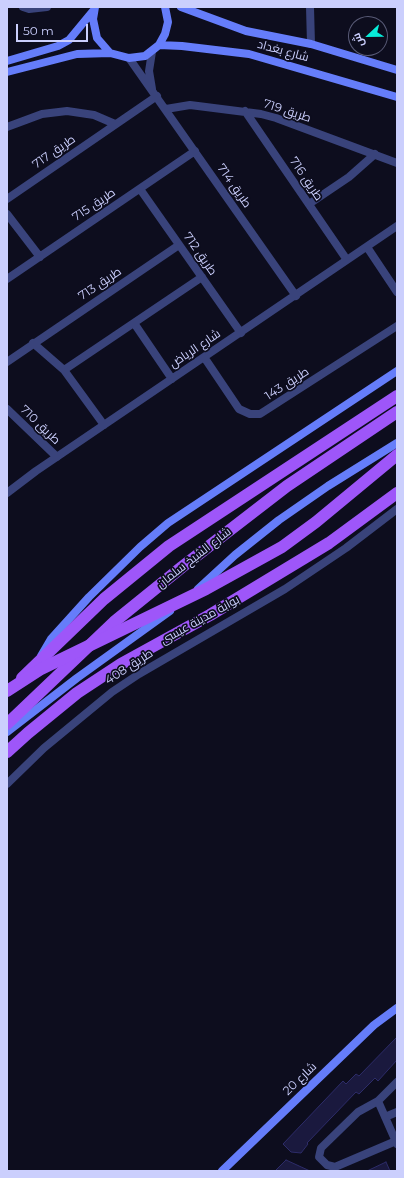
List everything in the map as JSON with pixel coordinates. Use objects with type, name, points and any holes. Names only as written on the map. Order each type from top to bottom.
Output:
[{"type":"main road","points":[[7,72],[78,54],[110,53],[129,58],[145,56],[159,45],[165,34],[168,22],[165,7]]},
{"type":"main road","name":"شارع بغداد","points":[[181,7],[246,31],[311,44],[397,70]]},
{"type":"main road","points":[[95,8],[93,24],[97,38],[110,53]]},
{"type":"main road","points":[[7,61],[58,46],[69,40],[84,24],[95,8]]},
{"type":"main road","name":"شارع بغداد","points":[[159,45],[182,46],[249,54],[397,97]]},
{"type":"main road","name":"شارع الشيخ سلمان","points":[[39,661],[51,639],[76,611],[130,556],[168,523],[397,372]]},
{"type":"main road","name":"شارع الشيخ سلمان","points":[[7,692],[104,599],[169,546],[397,396]]},
{"type":"main road","name":"شارع الشيخ سلمان","points":[[7,724],[114,622],[182,567],[288,486],[397,412]]},
{"type":"main road","name":"شارع الشيخ سلمان","points":[[7,732],[77,678],[183,601],[274,523],[328,486],[397,443]]},
{"type":"main road","name":"بوابة مدينة عيسى","points":[[7,692],[41,669],[206,589],[282,546],[316,522],[397,455]]},
{"type":"main road","name":"بوابة مدينة عيسى","points":[[7,752],[77,693],[121,664],[210,615],[329,543],[397,493]]},
{"type":"main road","name":"شارع 20","points":[[222,1171],[374,1025],[397,1008]]},
{"type":"street","points":[[23,7],[29,9],[47,7]]},
{"type":"street","points":[[310,7],[311,44]]},
{"type":"street","name":"طريق 714","points":[[152,52],[150,71],[154,93]]},
{"type":"street","name":"طريق 714","points":[[129,58],[296,296]]},
{"type":"street","name":"طريق 717","points":[[7,199],[115,124],[154,93]]},
{"type":"street","name":"طريق 719","points":[[166,109],[190,105],[245,111],[276,118],[397,163]]},
{"type":"street","points":[[7,127],[42,114],[58,111],[85,113],[115,124]]},
{"type":"street","name":"طريق 716","points":[[245,111],[347,260]]},
{"type":"street","name":"طريق 715","points":[[7,280],[195,151]]},
{"type":"street","points":[[309,204],[349,177],[375,154]]},
{"type":"street","name":"طريق 712","points":[[140,189],[240,333]]},
{"type":"street","points":[[7,214],[40,257]]},
{"type":"street","name":"شارع الرياض","points":[[7,493],[104,425],[397,226]]},
{"type":"street","name":"طريق 713","points":[[7,362],[179,245]]},
{"type":"street","points":[[367,247],[397,292]]},
{"type":"street","points":[[64,370],[202,277]]},
{"type":"street","points":[[134,323],[172,379]]},
{"type":"street","name":"طريق 143","points":[[204,357],[239,409],[250,414],[260,414],[397,326]]},
{"type":"street","points":[[33,343],[64,370],[104,425]]},
{"type":"street","name":"طريق 710","points":[[7,409],[57,458]]},
{"type":"street","name":"طريق 408","points":[[7,784],[44,748],[112,692],[291,585],[346,548],[397,509]]},
{"type":"street","points":[[378,1101],[396,1143],[335,1167],[327,1165],[319,1157],[321,1148],[358,1112],[378,1101],[397,1082]]},
{"type":"street","points":[[385,1117],[397,1112]]},
{"type":"building","points":[[397,1037],[397,1060],[378,1081],[375,1078],[359,1094],[356,1092],[307,1143],[308,1144],[301,1153],[291,1152],[283,1144],[343,1081],[346,1084],[356,1074],[359,1076]]},
{"type":"building","points":[[286,1160],[310,1171],[275,1171]]},
{"type":"building","points":[[386,1162],[390,1171],[367,1171]]}]
